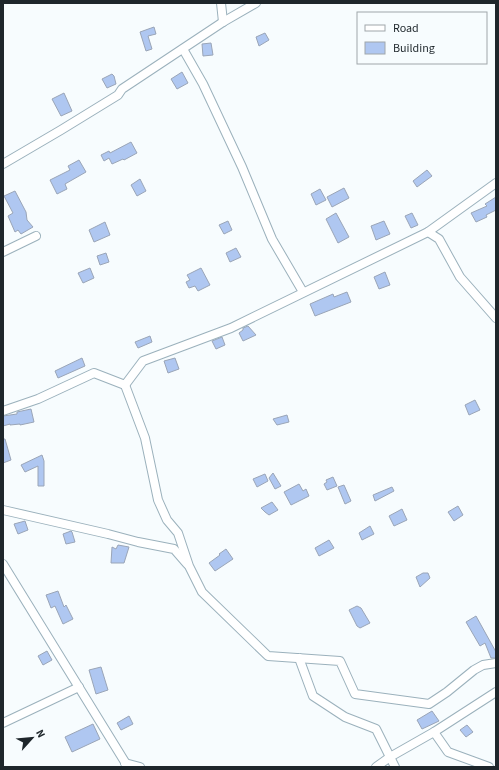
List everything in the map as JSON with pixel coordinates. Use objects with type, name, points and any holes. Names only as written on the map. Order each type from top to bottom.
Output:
[{"type":"street","points":[[221,3],[223,22]]},
{"type":"street","points":[[3,164],[112,99],[118,95],[122,89],[223,22],[256,3]]},
{"type":"street","points":[[183,49],[203,84],[242,167],[272,239],[303,292]]},
{"type":"street","points":[[124,385],[143,361],[231,328],[428,232],[496,183]]},
{"type":"street","points":[[428,232],[440,239],[460,277],[496,318]]},
{"type":"street","points":[[3,252],[36,236]]},
{"type":"street","points":[[3,411],[38,399],[94,373],[124,385],[145,438],[158,500],[167,520],[178,533],[189,566],[202,592],[268,656],[340,661],[355,694],[429,704],[447,692],[474,670],[483,665],[496,663]]},
{"type":"street","points":[[3,510],[174,549],[189,566]]},
{"type":"street","points":[[3,564],[127,765],[140,767]]},
{"type":"street","points":[[299,658],[313,696],[345,717],[376,729],[395,767]]},
{"type":"street","points":[[3,723],[79,687]]},
{"type":"street","points":[[376,767],[496,692]]},
{"type":"street","points":[[434,732],[448,752],[489,767]]},
{"type":"building","points":[[154,27],[156,34],[148,36],[152,49],[146,51],[140,32]]},
{"type":"building","points":[[265,33],[269,40],[259,46],[256,37]]},
{"type":"building","points":[[211,43],[213,55],[203,56],[202,44]]},
{"type":"building","points":[[182,72],[188,83],[177,89],[171,79]]},
{"type":"building","points":[[112,74],[116,84],[107,88],[102,79]]},
{"type":"building","points":[[64,93],[72,111],[61,116],[52,99]]},
{"type":"building","points":[[131,142],[137,153],[112,164],[109,158],[104,161],[101,155],[109,151],[110,153]]},
{"type":"building","points":[[79,160],[86,172],[65,184],[67,189],[57,194],[50,180],[70,170],[68,166]]},
{"type":"building","points":[[427,170],[432,176],[417,187],[413,181]]},
{"type":"building","points":[[140,179],[146,191],[137,196],[131,185]]},
{"type":"building","points":[[344,188],[349,198],[332,207],[327,197]]},
{"type":"building","points":[[320,189],[326,200],[316,205],[311,194]]},
{"type":"building","points":[[15,191],[26,212],[27,220],[33,227],[21,234],[18,230],[15,232],[8,216],[13,213],[4,196]]},
{"type":"building","points":[[496,197],[496,210],[486,215],[487,217],[476,222],[471,213],[487,206],[485,204]]},
{"type":"building","points":[[336,213],[349,237],[338,243],[326,219]]},
{"type":"building","points":[[412,213],[418,225],[411,228],[405,216]]},
{"type":"building","points":[[228,221],[232,230],[224,234],[219,225]]},
{"type":"building","points":[[384,221],[390,234],[376,240],[371,226]]},
{"type":"building","points":[[105,222],[110,235],[94,242],[89,230]]},
{"type":"building","points":[[236,248],[241,257],[230,262],[226,253]]},
{"type":"building","points":[[106,253],[109,262],[100,265],[97,256]]},
{"type":"building","points":[[90,268],[94,278],[83,283],[78,273]]},
{"type":"building","points":[[201,268],[210,285],[198,291],[195,286],[189,288],[186,282],[190,280],[187,275]]},
{"type":"building","points":[[385,272],[390,285],[379,289],[374,277]]},
{"type":"building","points":[[347,292],[351,302],[315,316],[310,304],[333,294],[334,297]]},
{"type":"building","points":[[248,326],[256,335],[243,341],[239,333],[243,330],[243,328]]},
{"type":"building","points":[[150,336],[152,342],[138,348],[135,342]]},
{"type":"building","points":[[222,337],[225,345],[216,349],[212,341]]},
{"type":"building","points":[[82,358],[85,366],[58,378],[55,371]]},
{"type":"building","points":[[175,358],[179,369],[168,373],[164,361]]},
{"type":"building","points":[[475,400],[480,410],[469,415],[465,405]]},
{"type":"building","points":[[31,409],[34,422],[3,426],[3,416],[17,414],[17,412]]},
{"type":"building","points":[[287,415],[289,422],[277,425],[273,419]]},
{"type":"building","points":[[3,439],[5,439],[11,460],[3,463]]},
{"type":"building","points":[[42,455],[44,461],[44,486],[38,486],[38,466],[25,472],[21,465]]},
{"type":"building","points":[[273,473],[281,486],[275,489],[269,478]]},
{"type":"building","points":[[265,474],[268,481],[257,487],[253,479]]},
{"type":"building","points":[[333,477],[337,486],[327,490],[324,484],[327,482],[326,480]]},
{"type":"building","points":[[299,484],[303,491],[306,489],[309,496],[291,505],[284,492]]},
{"type":"building","points":[[344,485],[351,501],[345,504],[338,487]]},
{"type":"building","points":[[392,487],[394,491],[375,501],[373,495]]},
{"type":"building","points":[[272,502],[278,510],[269,515],[261,508]]},
{"type":"building","points":[[458,506],[463,515],[454,521],[448,512]]},
{"type":"building","points":[[402,509],[407,520],[394,526],[389,516]]},
{"type":"building","points":[[25,521],[28,530],[18,534],[14,524]]},
{"type":"building","points":[[370,526],[374,534],[362,540],[359,533]]},
{"type":"building","points":[[71,531],[75,542],[66,544],[63,534]]},
{"type":"building","points":[[329,540],[334,548],[319,556],[315,548]]},
{"type":"building","points":[[118,545],[129,547],[124,563],[111,563],[112,547],[116,549]]},
{"type":"building","points":[[226,549],[233,559],[215,571],[209,563]]},
{"type":"building","points":[[423,573],[428,573],[430,578],[420,587],[416,577]]},
{"type":"building","points":[[58,591],[64,607],[66,605],[73,619],[63,624],[55,606],[51,608],[46,595]]},
{"type":"building","points":[[357,606],[361,608],[370,623],[360,628],[357,626],[349,610]]},
{"type":"building","points":[[476,616],[496,652],[496,658],[491,658],[485,643],[480,646],[466,622]]},
{"type":"building","points":[[47,651],[52,660],[43,665],[38,656]]},
{"type":"building","points":[[101,667],[108,690],[96,694],[89,670]]},
{"type":"building","points":[[432,711],[439,721],[422,729],[417,720]]},
{"type":"building","points":[[129,716],[133,724],[121,730],[117,723]]},
{"type":"building","points":[[93,724],[100,739],[72,752],[65,737]]},
{"type":"building","points":[[467,725],[473,732],[466,737],[460,730]]}]
